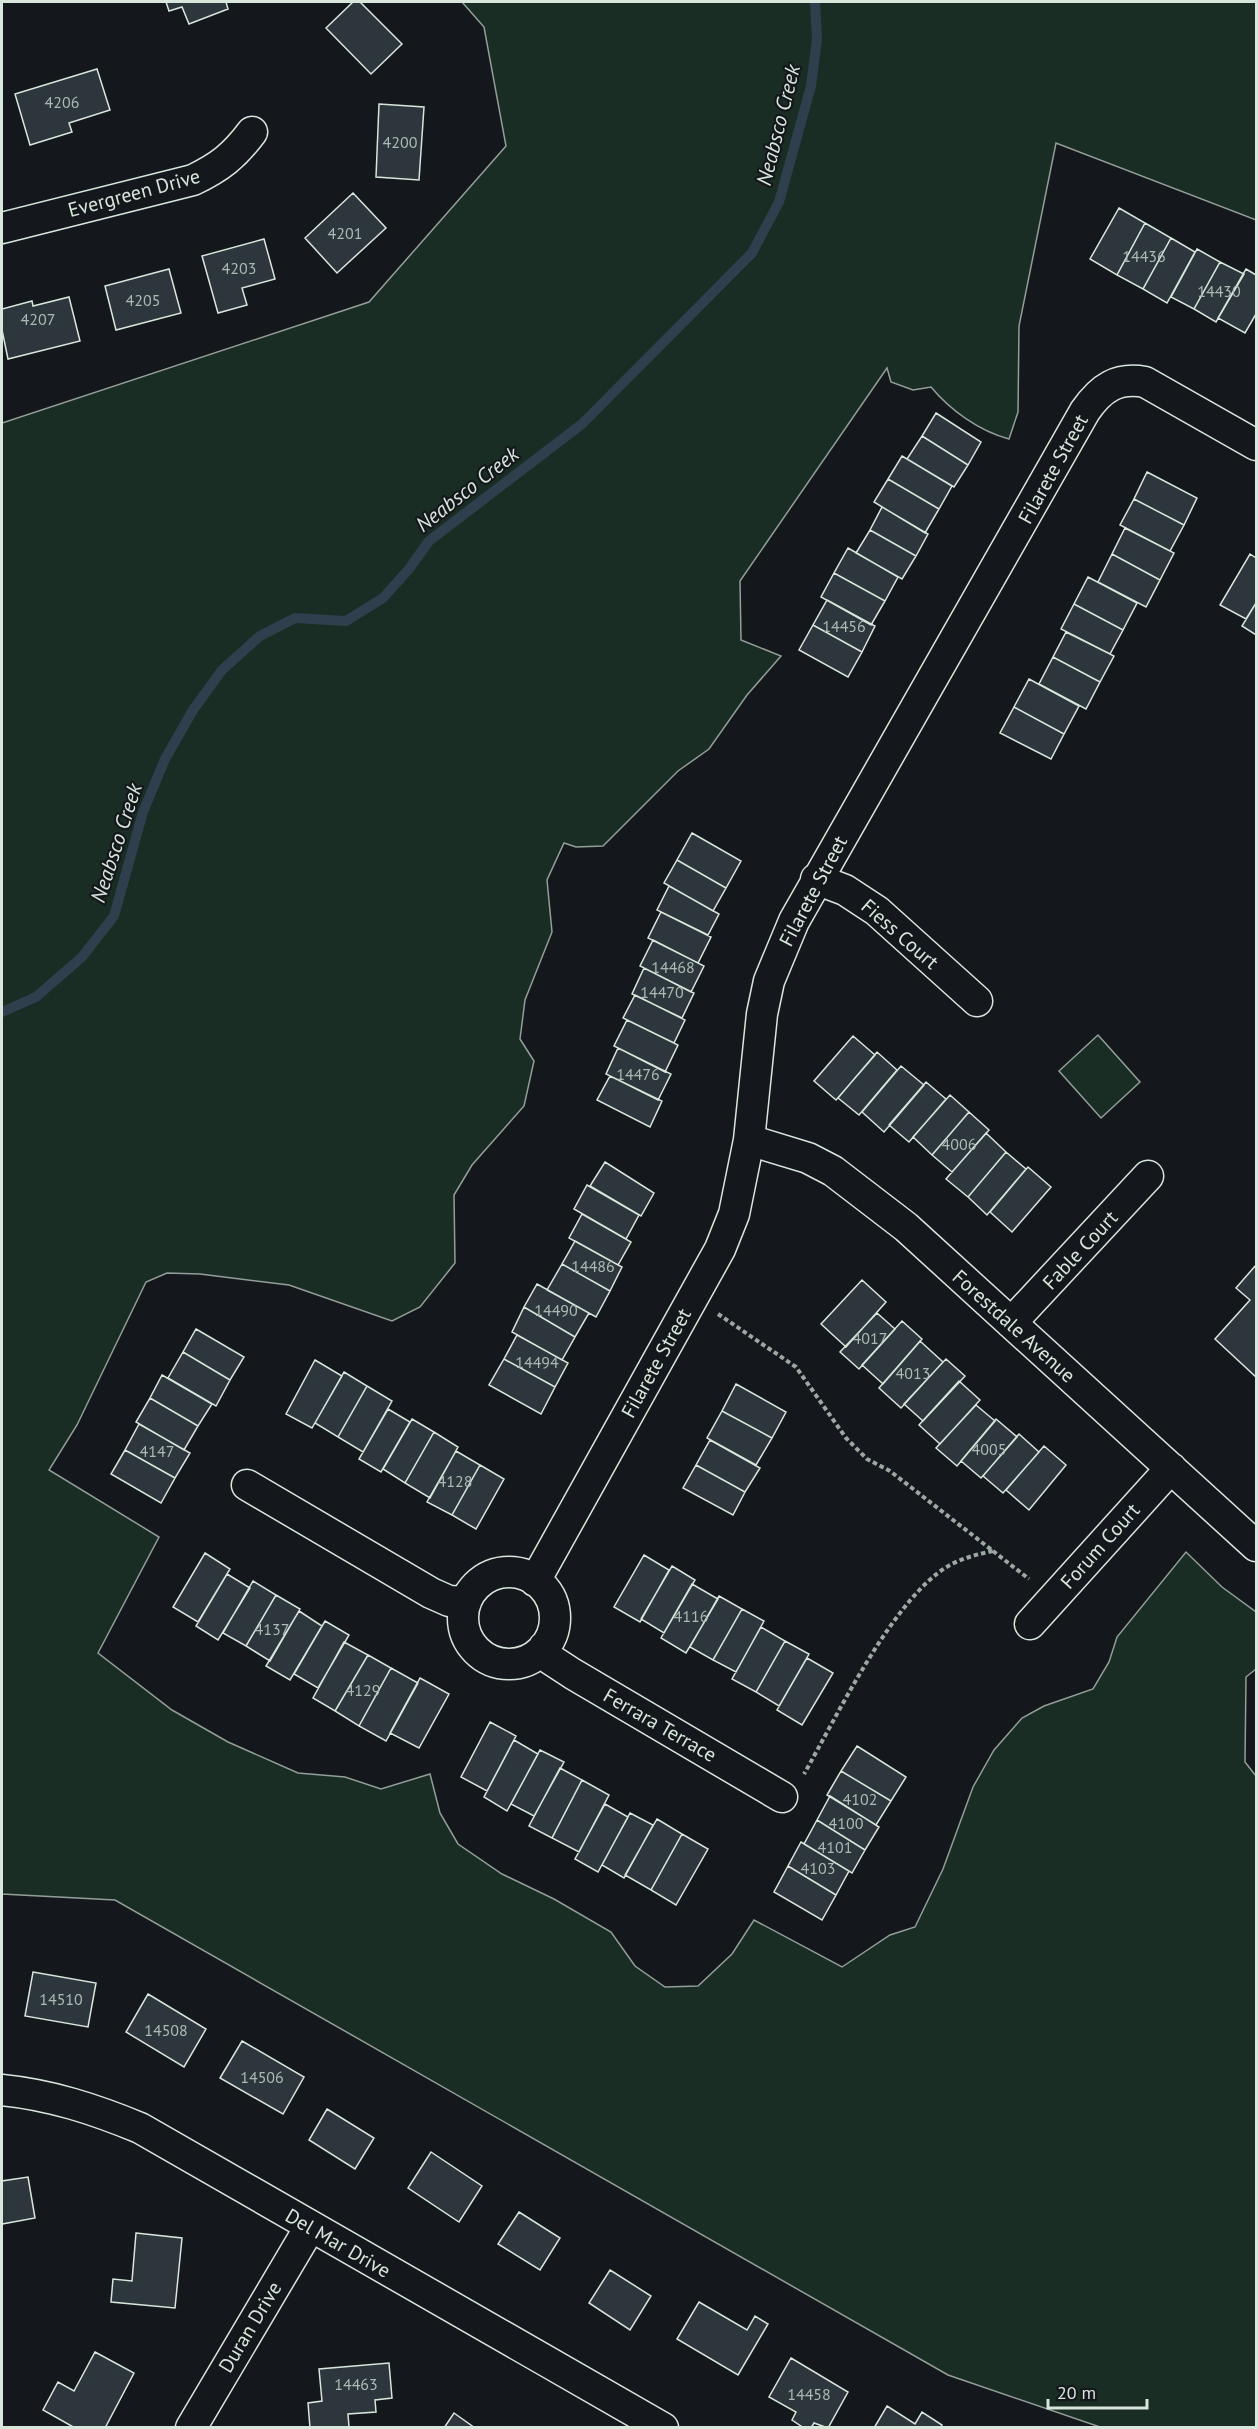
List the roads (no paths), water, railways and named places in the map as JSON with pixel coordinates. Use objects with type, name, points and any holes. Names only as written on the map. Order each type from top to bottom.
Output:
[{"type":"street","name":"Evergreen Drive","points":[[2,228],[193,180],[220,167],[240,149],[252,132]]},
{"type":"street","name":"Filarete Street","points":[[535,1581],[720,1249],[734,1214],[749,1140],[762,1014],[769,981],[785,941],[816,879],[1097,394],[1113,383],[1134,380],[1145,382],[1257,445]]},
{"type":"street","name":"Fiess Court","points":[[816,879],[845,890],[878,911],[977,1001]]},
{"type":"street","name":"Forestdale Avenue","points":[[749,1140],[808,1158],[858,1188],[906,1227],[1257,1546]]},
{"type":"street","name":"Fable Court","points":[[1011,1323],[1148,1176]]},
{"type":"street","name":"Forum Court","points":[[1030,1624],[1171,1468]]},
{"type":"street","points":[[247,1485],[431,1593],[449,1601],[466,1602]]},
{"type":"street","points":[[514,1572],[535,1581],[551,1600],[554,1611],[552,1631],[544,1647],[528,1659],[514,1664],[488,1659],[475,1650],[467,1635],[463,1620],[466,1602],[480,1582],[492,1575],[514,1572]]},
{"type":"street","name":"Ferrara Terrace","points":[[544,1647],[550,1659],[573,1674],[782,1797]]},
{"type":"street","name":"Del Mar Drive","points":[[2,2090],[39,2094],[91,2107],[140,2128],[663,2427]]},
{"type":"street","name":"Duran Drive","points":[[191,2427],[310,2227]]},
{"type":"waterway","name":"Neabsco Creek","points":[[2,1012],[36,997],[82,957],[114,916],[143,812],[165,759],[193,710],[222,670],[260,636],[295,618],[346,621],[383,598],[409,569],[429,541],[582,424],[752,253],[779,202],[811,86],[817,39],[815,2]]}]
